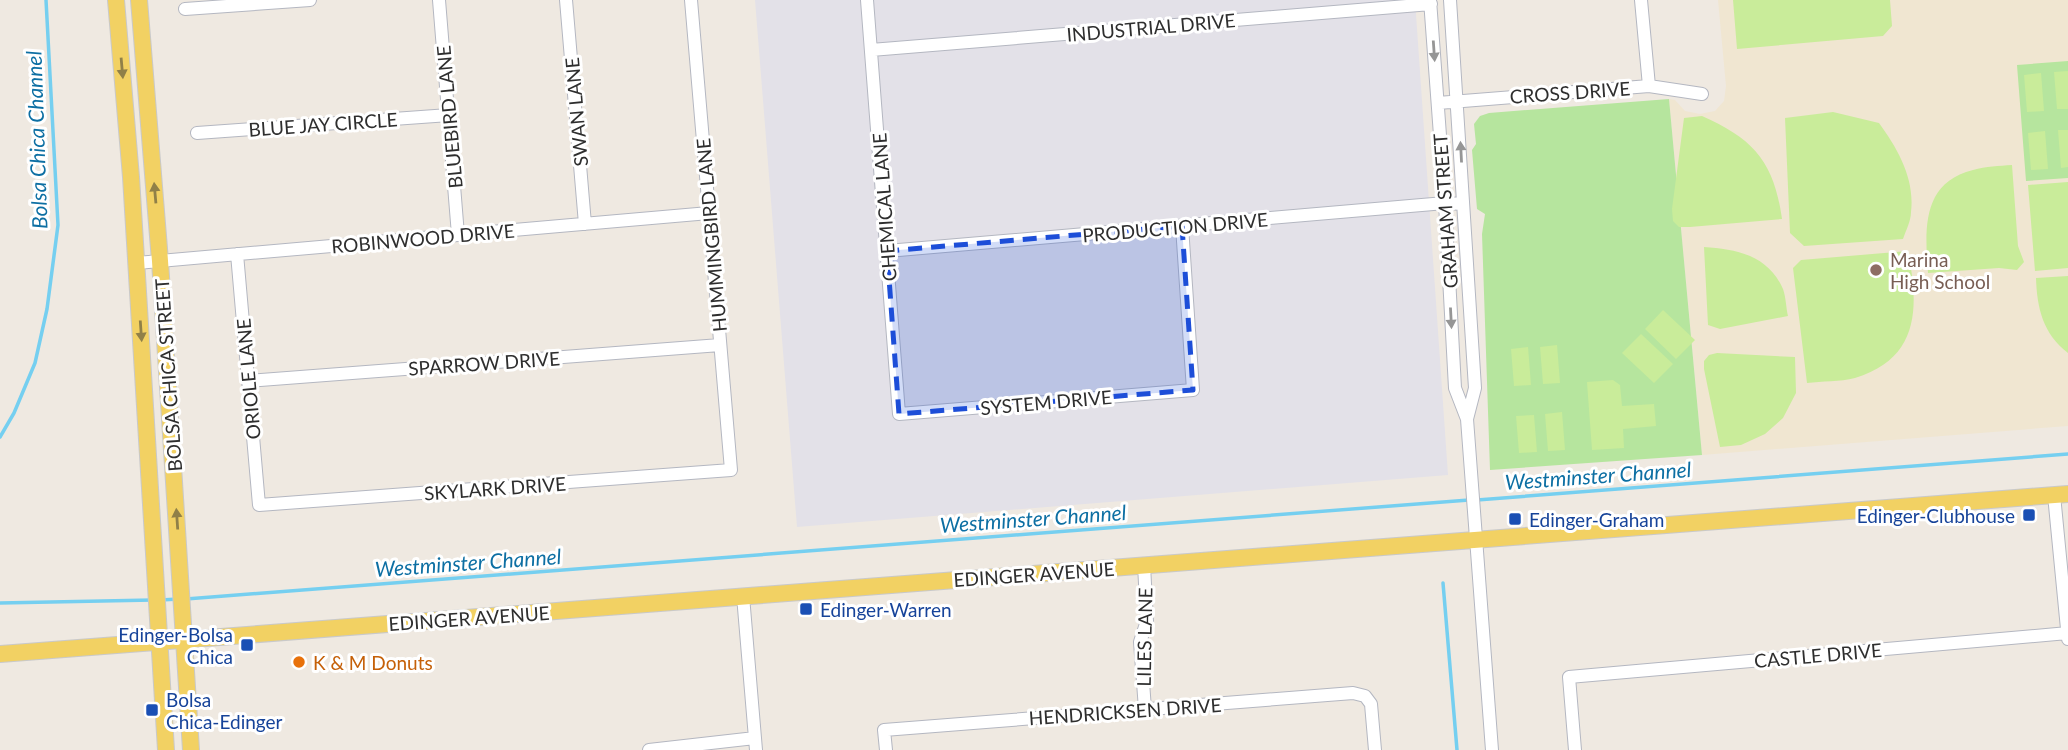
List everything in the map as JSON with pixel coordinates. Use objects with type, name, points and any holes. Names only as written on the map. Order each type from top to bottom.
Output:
[{"type":"main road","name":"BOLSA CHICA STREET","points":[[116,0],[137,263],[166,750]]},
{"type":"main road","name":"BOLSA CHICA STREET","points":[[139,0],[160,261],[191,750]]},
{"type":"main road","name":"EDINGER AVENUE","points":[[0,654],[2061,494]]},
{"type":"street","points":[[185,9],[310,0]]},
{"type":"street","name":"BLUEBIRD LANE","points":[[439,0],[458,235]]},
{"type":"street","name":"SWAN LANE","points":[[566,0],[585,224]]},
{"type":"street","name":"HUMMINGBIRD LANE","points":[[691,0],[731,470]]},
{"type":"street","name":"CHEMICAL LANE","points":[[867,0],[899,414]]},
{"type":"street","name":"GRAHAM STREET","points":[[1450,0],[1475,388],[1467,419]]},
{"type":"street","points":[[1641,0],[1649,86]]},
{"type":"street","name":"INDUSTRIAL DRIVE","points":[[872,50],[1430,2]]},
{"type":"street","name":"GRAHAM STREET","points":[[1430,2],[1446,203],[1455,388],[1467,419],[1492,750]]},
{"type":"street","name":"CROSS DRIVE","points":[[1438,103],[1649,86],[1702,94]]},
{"type":"street","name":"BLUE JAY CIRCLE","points":[[197,133],[449,115]]},
{"type":"street","name":"PRODUCTION DRIVE","points":[[887,251],[1446,203],[1463,204]]},
{"type":"street","name":"ROBINWOOD DRIVE","points":[[137,263],[709,213]]},
{"type":"street","name":"SYSTEM DRIVE","points":[[899,414],[1193,390],[1182,226]]},
{"type":"street","name":"ORIOLE LANE","points":[[237,254],[259,505]]},
{"type":"street","name":"SPARROW DRIVE","points":[[248,381],[720,345]]},
{"type":"street","name":"SKYLARK DRIVE","points":[[259,505],[731,470]]},
{"type":"street","points":[[2061,494],[2068,639]]},
{"type":"street","name":"LILES LANE","points":[[1144,565],[1147,621],[1140,642],[1145,709]]},
{"type":"street","points":[[649,750],[755,744],[743,596]]},
{"type":"street","name":"CASTLE DRIVE","points":[[1575,750],[1569,677],[2068,633]]},
{"type":"street","name":"HENDRICKSEN DRIVE","points":[[886,750],[884,730],[1353,693],[1365,696],[1371,704],[1375,750]]},
{"type":"highlighted area","points":[[1182,226],[1193,390],[899,414],[887,251]]},
{"type":"shaded area","points":[[755,0],[1415,0],[1448,475],[797,527]]},
{"type":"shaded area","name":"Marina High School","points":[[1718,0],[2068,0],[2068,426],[1702,455],[1669,99],[1675,100],[1685,111],[1700,114],[1715,111],[1724,101],[1726,86]]},
{"type":"green space","points":[[1733,0],[1890,0],[1892,26],[1883,36],[1737,49]]},
{"type":"green space","points":[[2068,61],[2068,178],[2026,181],[2017,65]]},
{"type":"green space","points":[[2068,71],[2068,109],[2057,109],[2054,72]]},
{"type":"green space","points":[[2041,73],[2044,111],[2027,112],[2024,75]]},
{"type":"green space","points":[[1669,99],[1702,455],[1490,470],[1482,234],[1485,214],[1477,209],[1472,150],[1476,144],[1474,124],[1480,116],[1489,113]]},
{"type":"green space","points":[[1833,112],[1879,123],[1893,143],[1908,176],[1912,200],[1910,219],[1903,239],[1804,246],[1790,233],[1785,118]]},
{"type":"green space","points":[[1702,116],[1735,134],[1758,155],[1773,182],[1782,219],[1690,227],[1679,227],[1673,221],[1672,209],[1684,118]]},
{"type":"green space","points":[[2058,130],[2068,130],[2068,167],[2061,168]]},
{"type":"green space","points":[[2045,131],[2048,169],[2031,170],[2028,133]]},
{"type":"green space","points":[[2012,165],[2018,246],[2024,262],[2017,270],[1999,268],[1928,273],[1927,225],[1935,197],[1956,176],[1988,167]]},
{"type":"green space","points":[[2068,182],[2068,268],[2035,271],[2028,185]]},
{"type":"green space","points":[[1704,247],[1739,252],[1769,268],[1783,289],[1788,316],[1720,329],[1708,325]]},
{"type":"green space","points":[[1908,251],[1912,272],[1913,311],[1903,344],[1892,358],[1855,378],[1807,383],[1793,268],[1801,260]]},
{"type":"green space","points":[[2068,276],[2068,353],[2059,346],[2043,320],[2036,278]]},
{"type":"green space","points":[[1663,310],[1695,340],[1676,359],[1645,329]]},
{"type":"green space","points":[[1641,334],[1673,364],[1654,383],[1622,353]]},
{"type":"green space","points":[[1557,345],[1560,383],[1543,384],[1540,347]]},
{"type":"green space","points":[[1528,347],[1531,385],[1514,386],[1511,349]]},
{"type":"green space","points":[[1717,353],[1795,357],[1796,393],[1783,418],[1765,434],[1741,445],[1720,447],[1704,369],[1704,361],[1709,355]]},
{"type":"green space","points":[[1613,380],[1620,385],[1622,406],[1654,404],[1656,426],[1623,429],[1624,448],[1592,450],[1587,382]]},
{"type":"green space","points":[[1562,412],[1565,450],[1548,451],[1545,414]]},
{"type":"green space","points":[[1534,415],[1537,452],[1519,453],[1516,416]]},
{"type":"waterway","name":"Bolsa Chica Channel","points":[[0,437],[14,413],[35,363],[47,309],[58,225],[46,0]]},
{"type":"waterway","name":"Westminster Channel","points":[[1477,500],[2068,454]]},
{"type":"waterway","name":"Westminster Channel","points":[[186,599],[1469,500]]},
{"type":"waterway","points":[[1443,583],[1457,750]]},
{"type":"waterway","name":"Westminster Channel","points":[[161,600],[178,599]]},
{"type":"waterway","name":"Westminster Channel","points":[[0,603],[153,600]]},
{"type":"place","name":"Marina High School","points":[[1876,270]]},
{"type":"place","name":"Edinger-Clubhouse","points":[[2029,515]]},
{"type":"place","name":"Edinger-Graham","points":[[1515,519]]},
{"type":"place","name":"Edinger-Warren","points":[[806,609]]},
{"type":"place","name":"Edinger-Bolsa Chica","points":[[247,645]]},
{"type":"place","name":"K & M Donuts","points":[[299,662]]},
{"type":"place","name":"Bolsa Chica-Edinger","points":[[152,710]]}]
